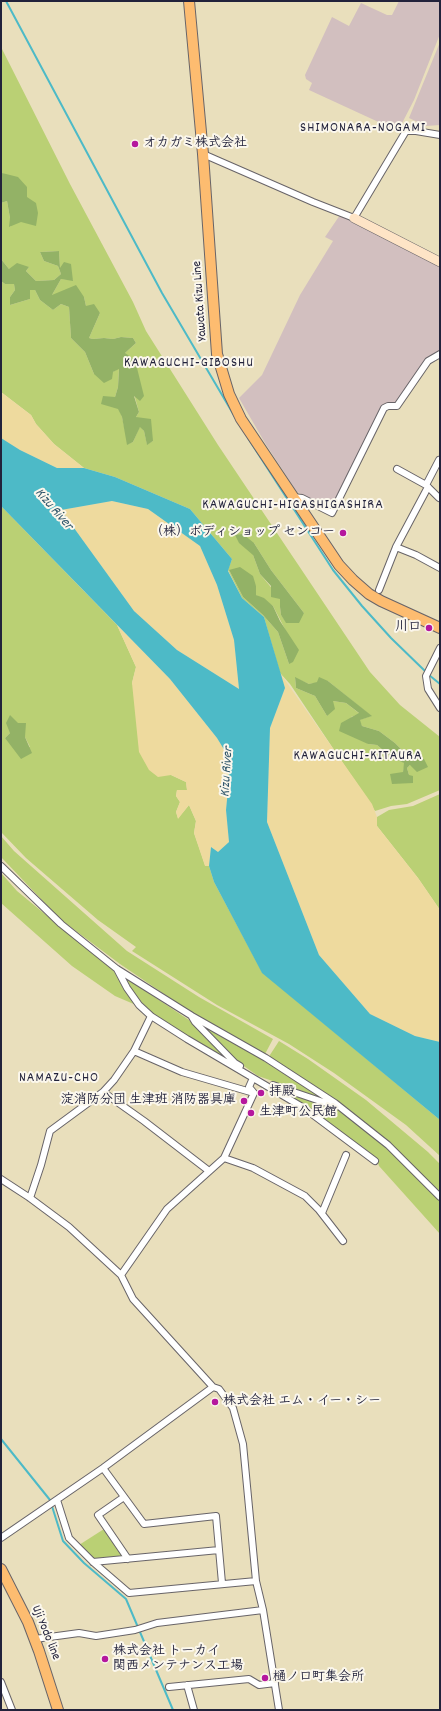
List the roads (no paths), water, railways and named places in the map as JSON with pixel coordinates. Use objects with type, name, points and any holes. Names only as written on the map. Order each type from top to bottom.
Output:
[{"type":"main road","name":"Yawata Kizu Line","points":[[189,1],[203,154],[217,354],[229,394],[241,419],[339,565],[369,594],[440,628]]},
{"type":"main road","name":"Uji Yodo line","points":[[1,1569],[35,1639],[58,1710]]},
{"type":"street","points":[[354,218],[406,131],[440,135]]},
{"type":"street","points":[[203,154],[313,202],[354,218],[440,262]]},
{"type":"street","points":[[293,496],[302,498],[332,514],[384,408],[388,406],[397,406],[428,361],[440,354]]},
{"type":"street","points":[[379,590],[396,547],[427,486],[438,460]]},
{"type":"street","points":[[431,476],[440,467]]},
{"type":"street","points":[[397,469],[427,486],[439,498]]},
{"type":"street","points":[[396,547],[416,555],[440,568]]},
{"type":"street","points":[[440,648],[426,676],[428,689],[440,708]]},
{"type":"street","points":[[1,866],[61,924],[117,969],[192,1016],[266,1058],[335,1103],[388,1145],[440,1197]]},
{"type":"street","points":[[117,969],[127,988],[139,1005],[151,1016],[304,1108],[375,1161]]},
{"type":"street","points":[[30,1198],[42,1165],[50,1131],[103,1092],[114,1080],[134,1051],[151,1016]]},
{"type":"street","points":[[192,1016],[195,1022],[235,1063],[246,1070],[253,1078],[333,1105],[335,1103]]},
{"type":"street","points":[[134,1051],[182,1072],[254,1093]]},
{"type":"street","points":[[253,1078],[249,1087],[254,1093]]},
{"type":"street","points":[[103,1092],[144,1120],[209,1171]]},
{"type":"street","points":[[121,1275],[167,1209],[224,1158],[254,1093]]},
{"type":"street","points":[[322,1213],[346,1155]]},
{"type":"street","points":[[224,1158],[253,1168],[287,1185],[304,1196],[322,1213],[343,1241]]},
{"type":"street","points":[[1,1179],[30,1198],[69,1227],[121,1275],[133,1299],[213,1386],[219,1389],[232,1405],[241,1433],[256,1581],[264,1610],[279,1710]]},
{"type":"street","points":[[1,1538],[103,1468],[213,1386]]},
{"type":"street","points":[[103,1468],[144,1524],[216,1516],[222,1583]]},
{"type":"street","points":[[124,1497],[98,1515],[128,1559]]},
{"type":"street","points":[[57,1500],[68,1538],[129,1593],[222,1583],[256,1581]]},
{"type":"street","points":[[93,1562],[219,1550]]},
{"type":"street","points":[[35,1639],[79,1633],[96,1636],[135,1630],[158,1623],[264,1610]]},
{"type":"street","points":[[169,1687],[249,1679],[259,1685],[275,1683]]},
{"type":"street","points":[[1,1682],[12,1710]]},
{"type":"street","points":[[188,1685],[194,1710]]},
{"type":"water","name":"Kizu River","points":[[1,438],[20,450],[57,468],[84,468],[115,477],[190,509],[232,559],[228,571],[242,598],[264,617],[285,688],[270,728],[267,822],[319,955],[370,1014],[415,1036],[440,1042],[440,1120],[262,973],[214,882],[209,866],[211,847],[218,852],[229,842],[226,810],[229,779],[228,756],[217,738],[170,679],[1,506]],"holes":[[[112,501],[148,509],[200,546],[217,585],[234,640],[239,689],[177,650],[134,611],[61,510]]]},
{"type":"waterway","points":[[6,1],[162,293],[235,417]]},
{"type":"waterway","points":[[248,438],[333,570],[362,606],[391,638],[426,672]]},
{"type":"waterway","points":[[429,675],[440,684]]},
{"type":"waterway","points":[[1,1439],[50,1500],[63,1541],[84,1563],[126,1599],[173,1710]]},
{"type":"place","name":"オカガミ株式会社","points":[[135,144]]},
{"type":"place","name":"（株）ボディショップ センコー","points":[[343,533]]},
{"type":"place","name":"川口","points":[[429,628]]},
{"type":"place","name":"拝殿","points":[[261,1093]]},
{"type":"place","name":"淀消防分団 生津班 消防器具庫","points":[[244,1101]]},
{"type":"place","name":"生津町公民館","points":[[251,1113]]},
{"type":"place","name":"株式会社 エム・イー・シー","points":[[215,1402]]},
{"type":"place","name":"株式会社 トーカイ 関西メンテナンス工場","points":[[105,1659]]},
{"type":"place","name":"樋ノ口町集会所","points":[[265,1678]]},
{"type":"district","name":"SHIMONARA-NOGAMI","points":[[363,129]]},
{"type":"district","name":"KAWAGUCHI-GIBOSHU","points":[[189,364]]},
{"type":"district","name":"KAWAGUCHI-HIGASHIGASHIRA","points":[[293,506]]},
{"type":"district","name":"KAWAGUCHI-KITAURA","points":[[358,757]]},
{"type":"district","name":"NAMAZU-CHO","points":[[59,1079]]}]
